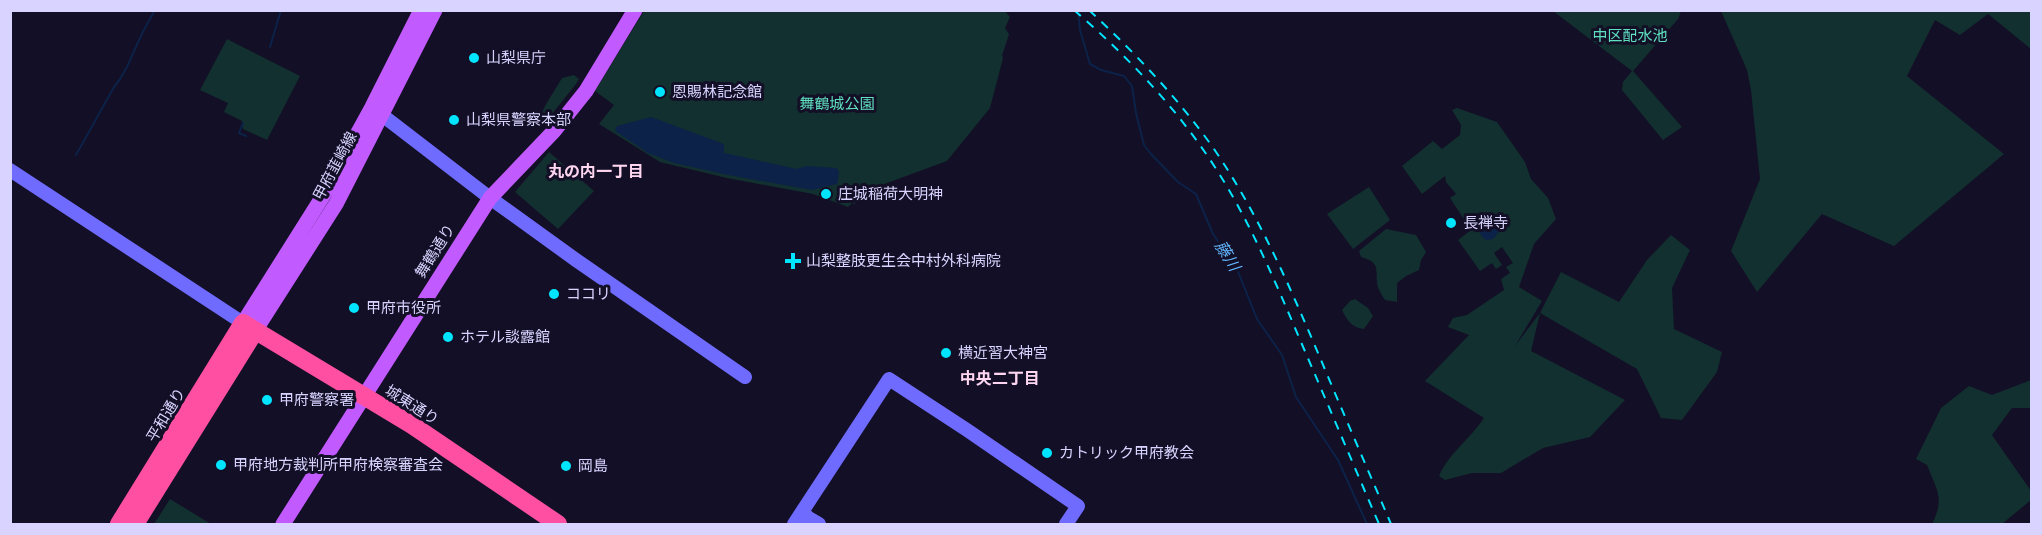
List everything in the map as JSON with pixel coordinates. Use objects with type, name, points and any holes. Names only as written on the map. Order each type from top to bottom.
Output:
[{"type":"highway","name":"城東通り","points":[[249,327],[412,425],[558,525]]},
{"type":"highway","name":"平和通り","points":[[119,525],[249,327]]},
{"type":"highway","name":"平和通り","points":[[135,525],[249,327]]},
{"type":"main road","name":"甲府韮崎線","points":[[377,110],[421,10]]},
{"type":"main road","name":"甲府韮崎線","points":[[249,327],[323,196],[377,110],[435,10]]},
{"type":"main road","name":"舞鶴通り","points":[[283,525],[490,198],[554,131],[586,91],[635,10]]},
{"type":"street","points":[[377,110],[490,198],[745,377]]},
{"type":"street","points":[[10,170],[249,327]]},
{"type":"street","points":[[794,525],[889,379],[966,428],[1078,506],[1066,525]]},
{"type":"street","points":[[803,510],[807,517],[819,525]]},
{"type":"green space","name":"舞鶴城公園","points":[[1004,10],[1010,17],[1005,28],[1009,34],[990,108],[947,161],[879,186],[848,207],[813,194],[727,178],[660,162],[599,124],[614,105],[595,91],[644,11]]},
{"type":"green space","name":"中区配水池","points":[[1553,11],[1681,11],[1678,19],[1633,71],[1682,127],[1663,140],[1622,90],[1623,82],[1632,71]]},
{"type":"green space","points":[[1721,11],[2031,11],[2031,49],[1988,14],[1960,35],[1935,20],[1907,76],[2004,154],[1894,246],[1822,214],[1757,292],[1731,251],[1760,179],[1747,70]]},
{"type":"green space","points":[[227,39],[300,76],[267,140],[243,129],[242,121],[224,112],[228,103],[200,90]]},
{"type":"green space","points":[[574,75],[579,79],[548,119],[542,113],[545,106],[562,78]]},
{"type":"green space","points":[[1457,108],[1497,122],[1525,162],[1531,179],[1548,198],[1556,219],[1534,244],[1519,287],[1542,301],[1515,346],[1540,313],[1531,351],[1625,400],[1590,437],[1543,448],[1501,473],[1472,473],[1445,480],[1439,476],[1443,468],[1484,418],[1425,381],[1469,335],[1448,327],[1453,318],[1467,315],[1504,290],[1501,279],[1510,273],[1506,267],[1513,263],[1502,247],[1494,253],[1502,265],[1496,269],[1492,263],[1480,271],[1458,240],[1471,230],[1450,198],[1456,194],[1446,182],[1445,176],[1422,194],[1402,166],[1433,141],[1442,149],[1460,135],[1461,125],[1452,110]]},
{"type":"green space","points":[[549,152],[594,191],[558,229],[515,192]]},
{"type":"green space","points":[[1369,187],[1390,220],[1353,249],[1327,214]]},
{"type":"green space","points":[[1386,229],[1416,235],[1426,252],[1419,270],[1397,283],[1397,302],[1385,300],[1378,287],[1374,263],[1361,257],[1359,251]]},
{"type":"green space","points":[[1671,235],[1690,250],[1672,288],[1674,329],[1722,352],[1717,372],[1682,420],[1661,418],[1637,369],[1540,313],[1561,272],[1619,302],[1647,260]]},
{"type":"green space","points":[[1355,299],[1368,308],[1373,316],[1364,329],[1350,323],[1342,310]]},
{"type":"green space","points":[[2031,380],[2031,408],[2012,408],[1992,435],[2031,491],[2031,500],[2002,524],[1932,524],[1938,507],[1938,494],[1927,465],[1916,459],[1941,408],[1969,386],[1992,395]]},
{"type":"green space","points":[[170,499],[211,524],[154,524]]},
{"type":"water","points":[[651,117],[724,144],[724,153],[797,169],[806,166],[837,168],[839,173],[837,184],[812,190],[674,163],[648,153],[615,131],[617,126]]},
{"type":"water","points":[[1482,214],[1491,217],[1499,232],[1493,239],[1486,240],[1480,234],[1477,219]]},
{"type":"waterway","points":[[76,155],[126,69],[155,10]]},
{"type":"waterway","points":[[270,47],[281,10]]},
{"type":"waterway","name":"藤川","points":[[1078,10],[1080,30],[1090,64],[1101,70],[1124,76],[1132,86],[1144,145],[1178,182],[1196,194],[1213,234],[1237,269],[1257,319],[1282,355],[1296,397],[1338,460],[1367,524]]},
{"type":"waterway","points":[[243,123],[239,133],[246,136]]},
{"type":"railway","points":[[1074,10],[1117,49],[1157,92],[1194,137],[1226,185],[1268,266],[1379,524]]},
{"type":"railway","points":[[1089,10],[1171,94],[1214,149],[1230,174],[1273,252],[1298,306],[1391,524]]},
{"type":"place","name":"山梨県庁","points":[[474,58]]},
{"type":"place","name":"恩賜林記念館","points":[[660,92]]},
{"type":"place","name":"山梨県警察本部","points":[[454,120]]},
{"type":"place","name":"庄城稲荷大明神","points":[[826,194]]},
{"type":"place","name":"長禅寺","points":[[1451,223]]},
{"type":"place","name":"山梨整肢更生会中村外科病院","points":[[793,261]]},
{"type":"place","name":"ココリ","points":[[554,294]]},
{"type":"place","name":"甲府市役所","points":[[354,308]]},
{"type":"place","name":"ホテル談露館","points":[[448,337]]},
{"type":"place","name":"横近習大神宮","points":[[946,353]]},
{"type":"place","name":"甲府警察署","points":[[267,400]]},
{"type":"place","name":"カトリック甲府教会","points":[[1047,453]]},
{"type":"place","name":"甲府地方裁判所甲府検察審査会","points":[[221,465]]},
{"type":"place","name":"岡島","points":[[566,466]]},
{"type":"district","name":"丸の内一丁目","points":[[596,172]]},
{"type":"district","name":"中央二丁目","points":[[1000,379]]}]
